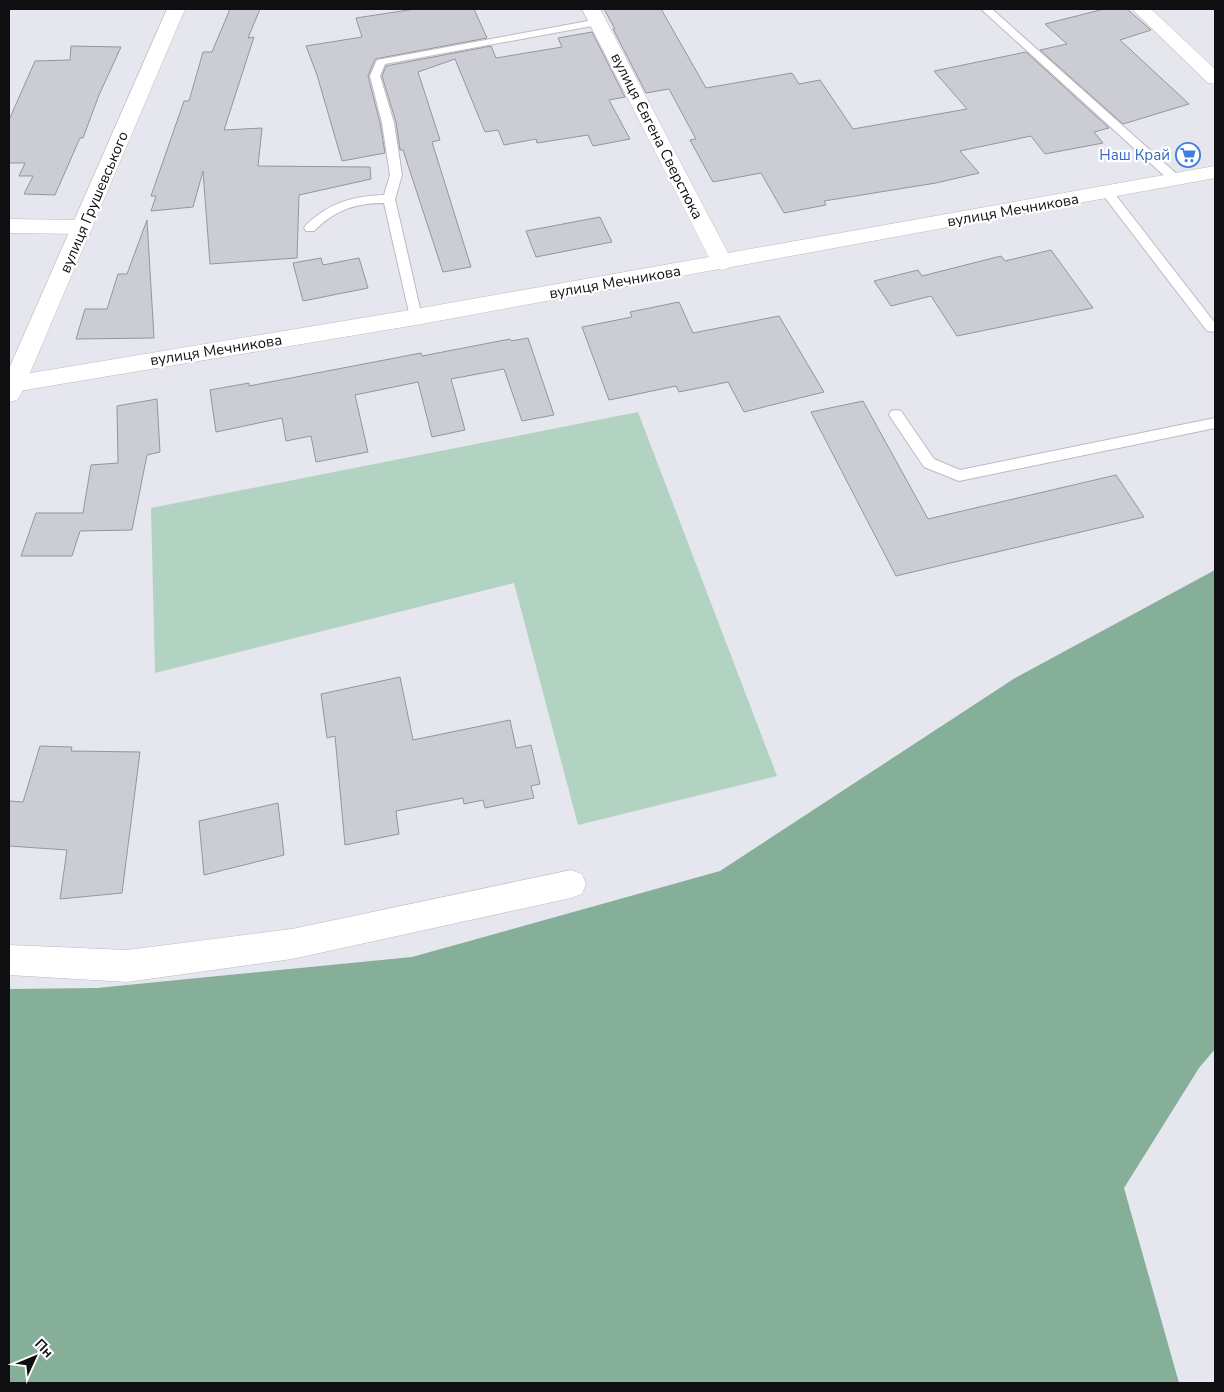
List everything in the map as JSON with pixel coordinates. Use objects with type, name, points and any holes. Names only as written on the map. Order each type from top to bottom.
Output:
[{"type":"street","name":"вулиця Грушевського","points":[[11,389],[83,227],[176,9]]},
{"type":"street","points":[[1141,9],[1215,78]]},
{"type":"street","name":"вулиця Євгена Сверстюка","points":[[595,16],[722,263]]},
{"type":"street","name":"вулиця Мечникова","points":[[11,389],[722,263],[1215,172]]},
{"type":"street","points":[[9,226],[83,227]]},
{"type":"street","points":[[9,960],[127,966],[292,944],[571,884]]},
{"type":"lane","points":[[986,9],[1175,180]]},
{"type":"lane","points":[[416,317],[389,199],[396,175],[388,123],[375,76],[381,62],[595,16]]},
{"type":"lane","points":[[1107,192],[1214,329]]},
{"type":"lane","points":[[310,228],[322,215],[346,202],[389,199]]},
{"type":"lane","points":[[896,415],[929,463],[959,476],[1215,423]]},
{"type":"green space","points":[[638,412],[777,776],[578,825],[514,583],[155,673],[151,508]]},
{"type":"green space","points":[[1215,570],[1215,1049],[1199,1068],[1124,1188],[1179,1383],[9,1383],[9,989],[97,988],[412,957],[720,871],[1015,678]]},
{"type":"building","points":[[230,9],[260,9],[248,38],[254,37],[224,130],[262,128],[258,166],[370,167],[371,179],[299,195],[297,258],[210,264],[203,171],[193,207],[151,211],[156,196],[151,196],[184,101],[189,101],[203,52],[212,52]]},
{"type":"building","points":[[415,9],[474,9],[487,38],[375,59],[368,76],[380,123],[385,153],[342,161],[317,75],[306,46],[362,37],[356,18]]},
{"type":"building","points":[[604,9],[661,9],[706,88],[792,73],[799,84],[820,80],[853,129],[967,109],[934,71],[1026,52],[1109,128],[1094,132],[1103,143],[1045,154],[1031,136],[960,151],[979,173],[936,183],[824,201],[826,205],[784,213],[761,173],[713,182],[690,140],[696,139],[669,89],[646,93]]},
{"type":"building","points":[[1104,9],[1127,9],[1151,30],[1120,40],[1189,104],[1123,124],[1040,50],[1067,44],[1045,24]]},
{"type":"building","points":[[592,32],[625,97],[609,100],[630,139],[593,146],[588,135],[537,143],[536,139],[504,145],[498,130],[485,132],[455,59],[418,72],[440,140],[432,142],[471,267],[443,272],[403,150],[400,150],[396,122],[382,76],[386,66],[491,46],[496,58],[562,47],[558,38]]},
{"type":"building","points":[[71,46],[121,47],[99,95],[83,138],[80,138],[55,195],[24,194],[33,176],[19,176],[25,163],[9,163],[9,120],[35,61],[70,60]]},
{"type":"building","points":[[600,217],[612,242],[536,257],[526,231]]},
{"type":"building","points":[[147,220],[154,338],[76,339],[85,309],[107,309],[118,274],[127,274]]},
{"type":"building","points":[[1051,250],[1093,308],[957,336],[931,296],[891,306],[874,281],[918,270],[922,276],[1001,256],[1005,261]]},
{"type":"building","points":[[321,258],[323,265],[359,258],[368,288],[303,301],[293,263]]},
{"type":"building","points":[[679,302],[693,333],[779,316],[824,392],[744,412],[728,382],[679,392],[676,386],[609,400],[582,327],[632,317],[630,312]]},
{"type":"building","points":[[528,338],[554,415],[522,421],[504,369],[451,379],[465,430],[432,437],[418,382],[355,395],[368,452],[316,462],[311,436],[286,441],[282,418],[216,432],[210,390],[249,383],[249,386],[421,353],[422,356],[510,339],[511,341]]},
{"type":"building","points":[[157,399],[160,452],[147,455],[132,530],[80,531],[72,556],[21,556],[36,513],[83,513],[91,465],[118,463],[117,406]]},
{"type":"building","points":[[863,401],[928,519],[1116,475],[1144,517],[896,576],[811,412]]},
{"type":"building","points":[[400,677],[413,740],[510,720],[516,748],[531,745],[540,784],[531,786],[534,798],[485,808],[483,800],[464,804],[463,798],[396,811],[399,834],[345,845],[335,736],[327,738],[321,694]]},
{"type":"building","points":[[40,746],[72,747],[71,751],[140,752],[122,893],[60,899],[67,850],[9,846],[9,801],[23,802]]},
{"type":"building","points":[[278,803],[284,855],[204,875],[199,821]]},
{"type":"place","name":"Наш Край","points":[[1188,155]]}]
